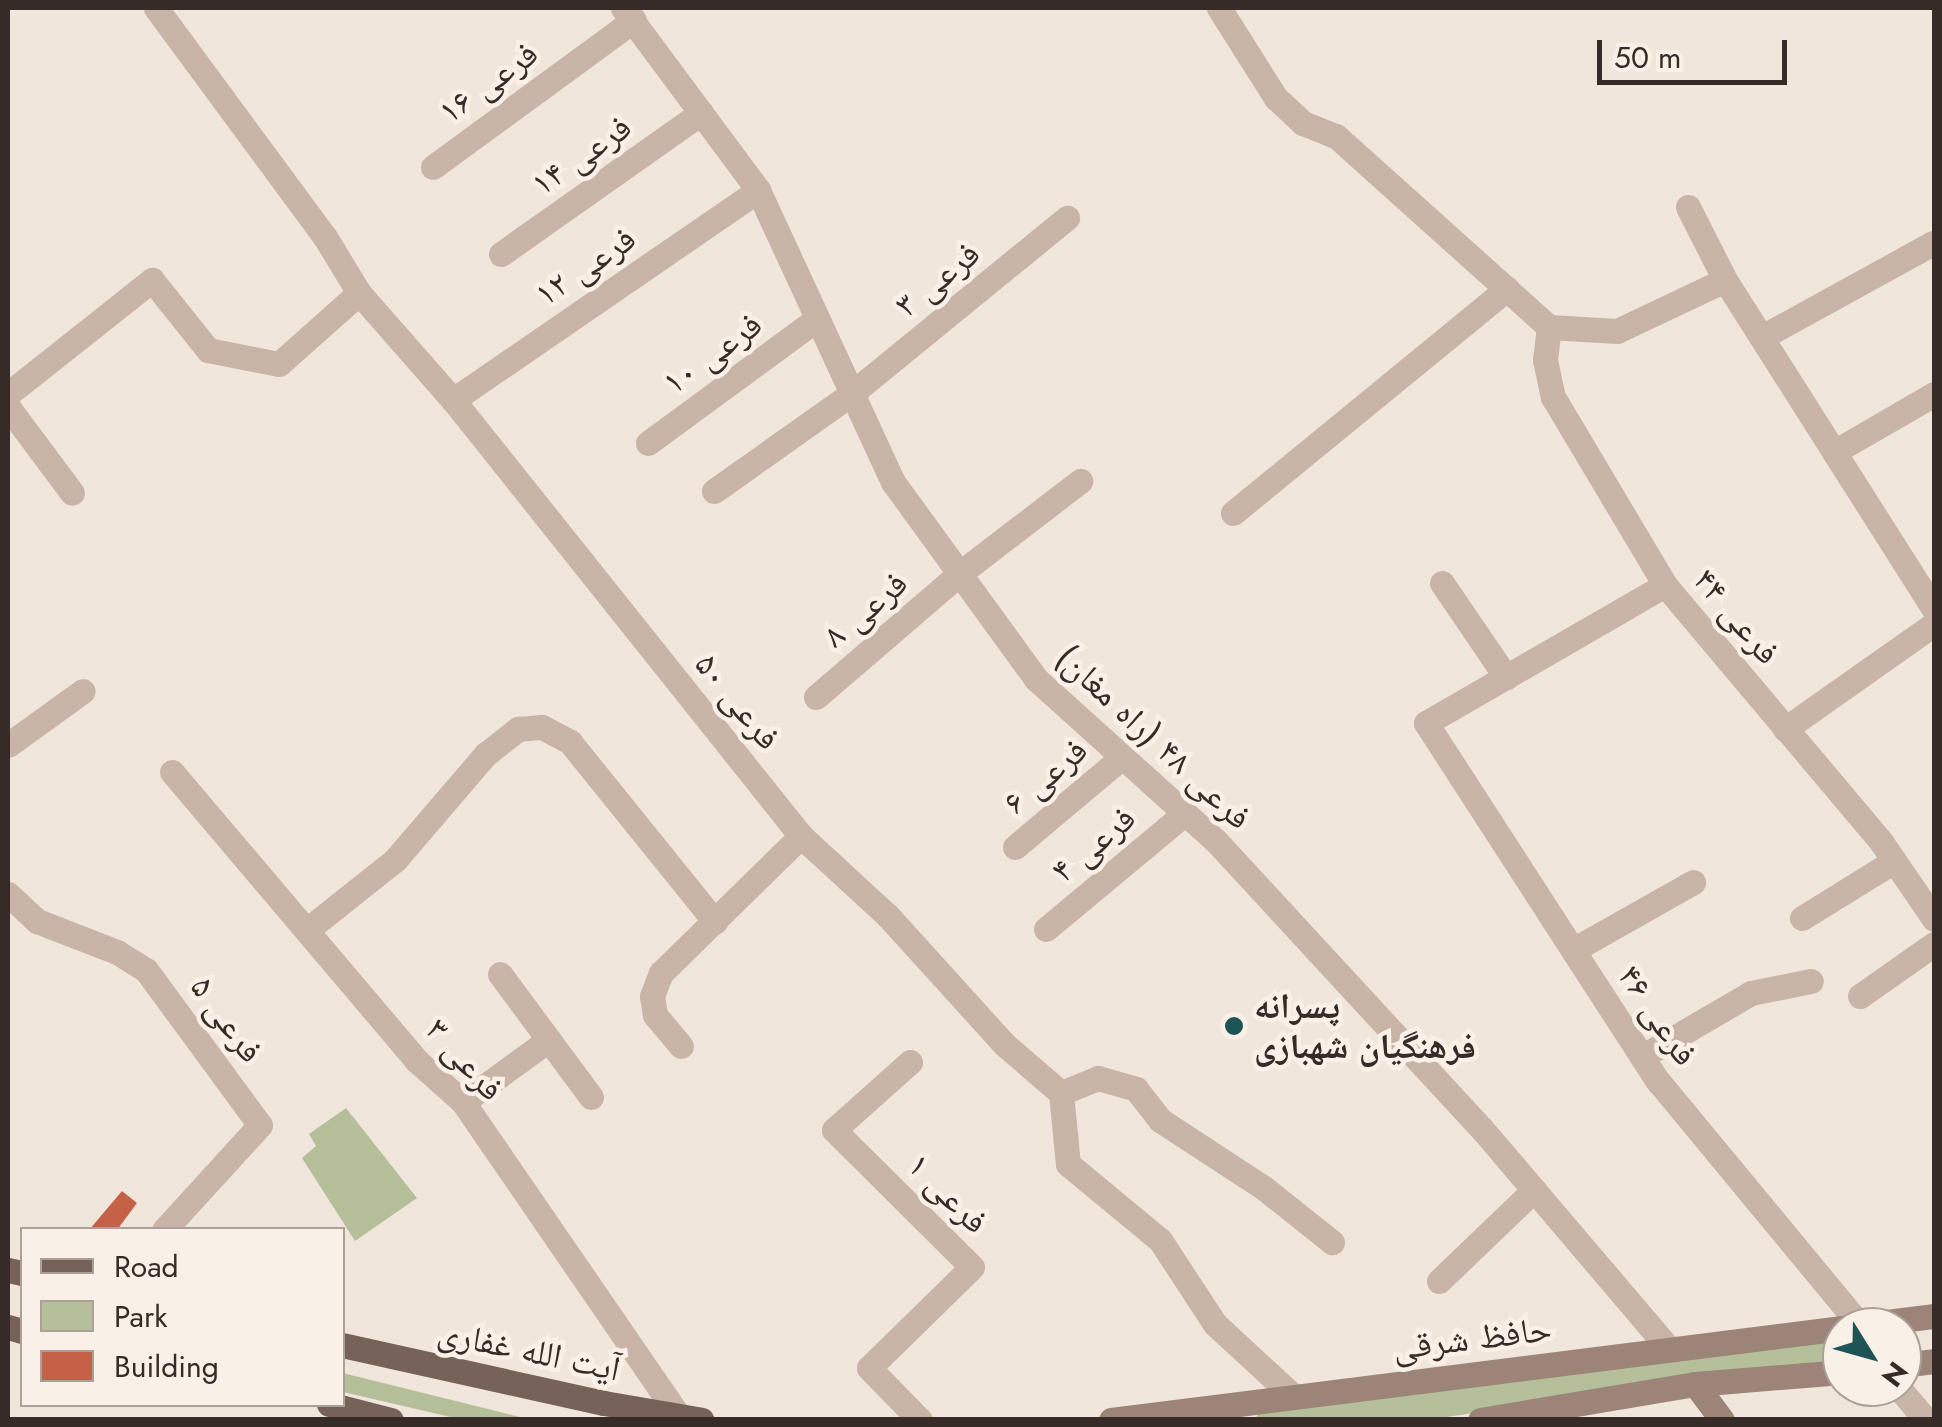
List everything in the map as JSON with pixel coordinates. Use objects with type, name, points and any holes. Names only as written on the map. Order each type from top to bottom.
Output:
[{"type":"main road","name":"حافظ شرقی","points":[[1111,1420],[1822,1330]]},
{"type":"main road","name":"آیت الله غفاری","points":[[345,1346],[691,1418]]},
{"type":"main road","points":[[1480,1420],[1571,1413],[1695,1384],[1822,1374]]},
{"type":"main road","points":[[1695,1384],[1722,1420]]},
{"type":"main road","points":[[341,1407],[392,1420]]},
{"type":"street","name":"فرعی ۵۰","points":[[156,8],[325,237],[358,293],[453,400],[801,836],[888,916],[1004,1044],[1061,1094]]},
{"type":"street","points":[[1218,8],[1276,98],[1303,122],[1336,136],[1549,327],[1617,331],[1726,280]]},
{"type":"street","name":"فرعی ۴۸ (راه مغان)","points":[[629,14],[758,190],[893,482],[1036,679],[1185,813],[1430,1072],[1669,1349]]},
{"type":"street","name":"فرعی ۱۶","points":[[433,166],[629,14]]},
{"type":"street","name":"فرعی ۱۴","points":[[500,254],[701,113]]},
{"type":"street","name":"فرعی ۱۲","points":[[453,400],[758,190]]},
{"type":"street","points":[[1688,207],[1726,280],[1934,609]]},
{"type":"street","name":"فرعی ۳","points":[[714,491],[852,394],[1067,218]]},
{"type":"street","points":[[1762,337],[1933,243]]},
{"type":"street","points":[[8,394],[152,280],[208,350],[279,364],[358,293]]},
{"type":"street","points":[[1233,513],[1507,289]]},
{"type":"street","name":"فرعی ۱۰","points":[[648,443],[818,320]]},
{"type":"street","name":"فرعی ۴۴","points":[[1549,327],[1545,360],[1553,397],[1665,585],[1894,861],[1934,919]]},
{"type":"street","points":[[1834,452],[1934,394]]},
{"type":"street","points":[[8,407],[72,492]]},
{"type":"street","points":[[959,574],[1080,481]]},
{"type":"street","name":"فرعی ۸","points":[[816,697],[959,574]]},
{"type":"street","points":[[1442,584],[1506,677],[1665,585]]},
{"type":"street","points":[[1785,729],[1934,624]]},
{"type":"street","name":"فرعی ۴۶","points":[[1506,677],[1426,723],[1616,1022],[1834,1307]]},
{"type":"street","points":[[8,744],[82,691]]},
{"type":"street","points":[[306,930],[395,860],[486,754],[518,729],[542,727],[570,742],[715,922]]},
{"type":"street","name":"فرعی ۶","points":[[1014,847],[1121,758]]},
{"type":"street","name":"فرعی ۳","points":[[172,772],[417,1060],[464,1102],[691,1418]]},
{"type":"street","name":"فرعی ۴","points":[[1046,929],[1185,813]]},
{"type":"street","points":[[682,1046],[655,1015],[652,996],[660,973],[801,836]]},
{"type":"street","points":[[1802,918],[1894,861]]},
{"type":"street","points":[[1573,950],[1693,882]]},
{"type":"street","name":"فرعی ۵","points":[[8,894],[37,921],[117,952],[146,970],[260,1124],[167,1227]]},
{"type":"street","points":[[1860,996],[1934,944]]},
{"type":"street","points":[[500,974],[590,1097]]},
{"type":"street","points":[[1644,1056],[1751,993],[1811,981]]},
{"type":"street","points":[[464,1102],[547,1041]]},
{"type":"street","name":"فرعی ۱","points":[[910,1062],[834,1130],[972,1267],[868,1368],[920,1420]]},
{"type":"street","points":[[1292,1395],[1215,1324],[1160,1240],[1068,1164],[1061,1094],[1098,1078],[1136,1089],[1160,1120],[1264,1188],[1332,1242]]},
{"type":"street","points":[[1439,1281],[1534,1190]]},
{"type":"green space","points":[[346,1108],[417,1198],[355,1241],[302,1158],[316,1146],[309,1134]]},
{"type":"green space","points":[[1822,1342],[1822,1362],[1433,1419],[1255,1420],[1259,1412]]},
{"type":"green space","points":[[345,1373],[528,1419],[459,1419],[345,1392]]},
{"type":"building","points":[[122,1191],[137,1203],[119,1227],[92,1227]]},
{"type":"place","name":"پسرانه فرهنگیان شهبازی","points":[[1234,1026]]}]
